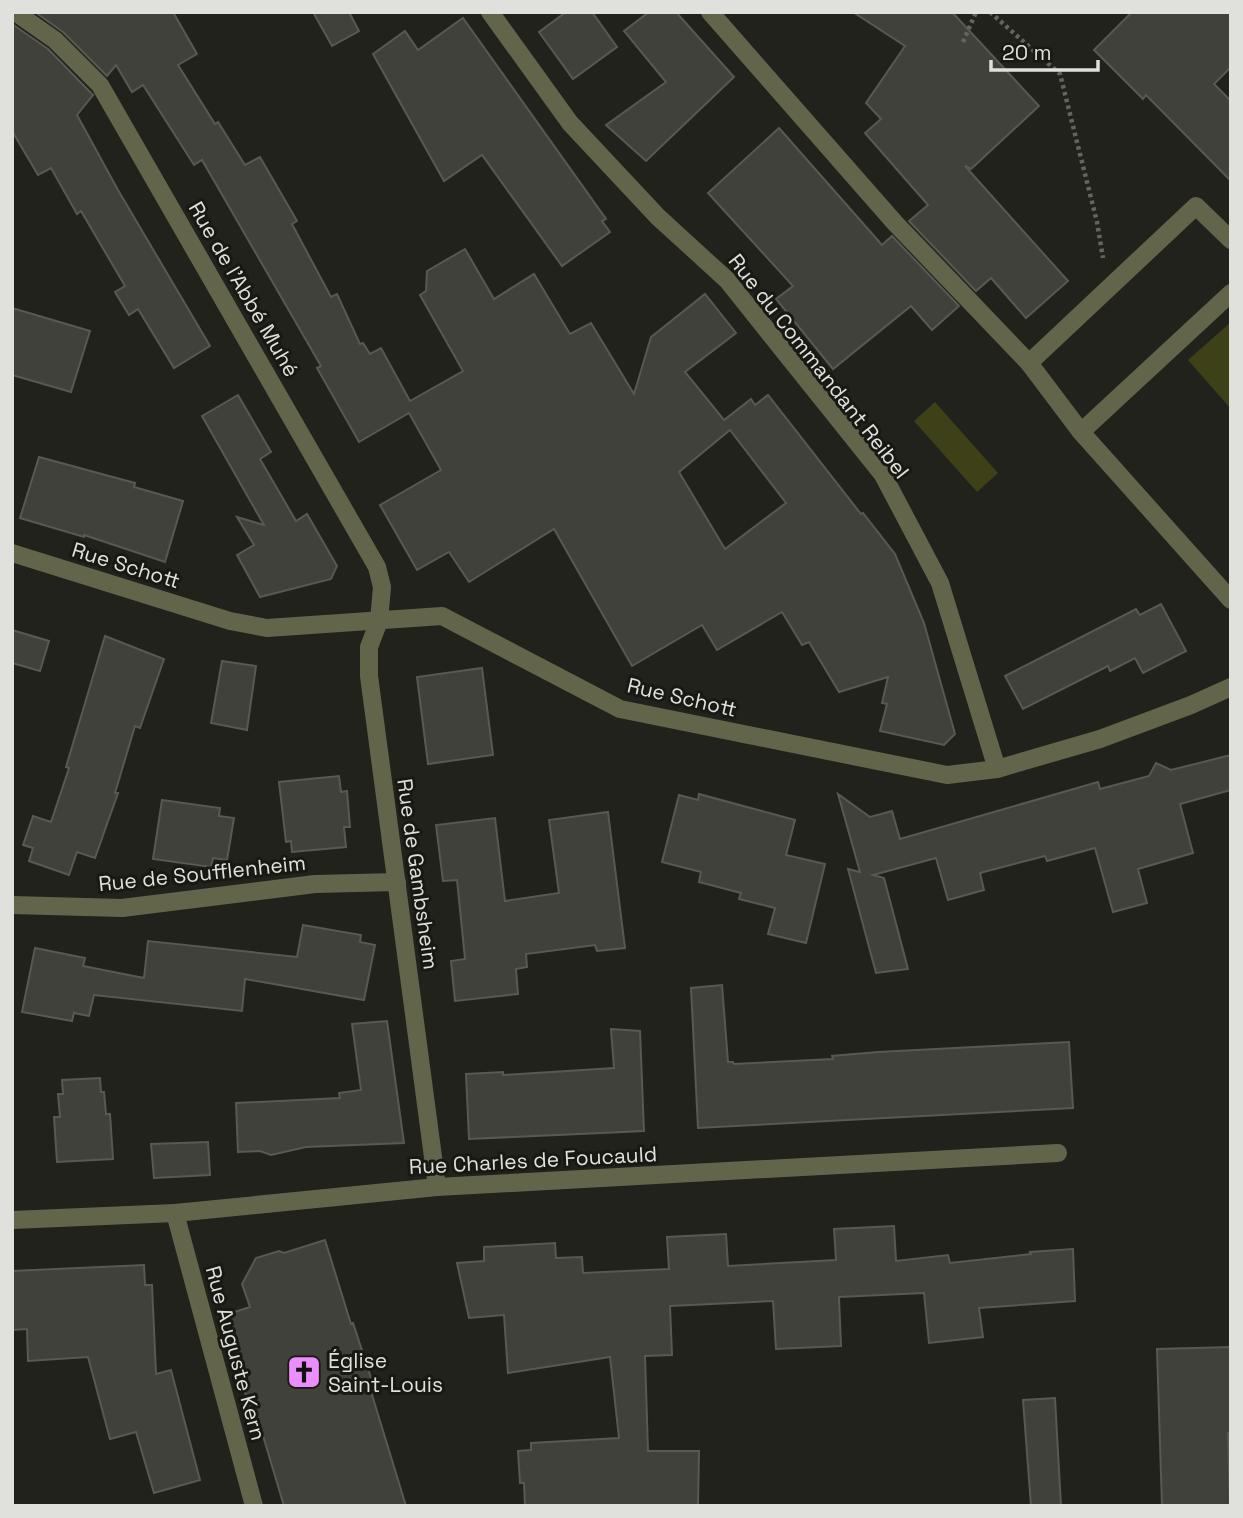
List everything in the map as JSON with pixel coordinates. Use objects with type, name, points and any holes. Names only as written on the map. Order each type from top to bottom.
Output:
[{"type":"street","name":"Rue de l'Abbé Muhé","points":[[15,12],[55,40],[100,85],[377,567],[383,587],[379,621]]},
{"type":"street","name":"Rue du Commandant Reibel","points":[[491,12],[570,123],[658,217],[727,280],[883,475],[940,583],[997,769]]},
{"type":"street","points":[[710,12],[895,223],[1029,363],[1081,432],[1231,600]]},
{"type":"street","points":[[1029,363],[1196,206],[1231,240]]},
{"type":"street","points":[[1081,432],[1231,293]]},
{"type":"street","name":"Rue Schott","points":[[12,553],[230,621],[267,628],[442,616],[620,709],[947,775],[997,769],[1100,739],[1231,687]]},
{"type":"street","name":"Rue de Gambsheim","points":[[379,621],[369,647],[369,676],[437,1187]]},
{"type":"street","name":"Rue de Soufflenheim","points":[[12,905],[122,908],[315,884],[397,882]]},
{"type":"street","name":"Rue Charles de Foucauld","points":[[12,1220],[175,1213],[437,1187],[1058,1153]]},
{"type":"street","name":"Rue Auguste Kern","points":[[175,1213],[254,1506]]},
{"type":"path","points":[[963,42],[976,12]]},
{"type":"path","points":[[989,12],[1060,74],[1097,222],[1108,289]]},
{"type":"green space","points":[[1231,322],[1231,409],[1188,360]]},
{"type":"green space","points":[[935,402],[998,473],[977,492],[914,421]]},
{"type":"building","points":[[35,12],[173,12],[197,54],[178,65],[215,124],[218,122],[245,165],[260,157],[297,221],[292,224],[331,297],[337,294],[360,344],[363,343],[370,354],[381,348],[410,401],[463,371],[420,295],[426,291],[427,271],[465,249],[494,299],[534,274],[570,334],[591,323],[634,394],[651,337],[705,294],[736,333],[685,372],[724,420],[751,399],[755,405],[768,395],[895,554],[924,623],[955,734],[944,745],[880,731],[887,704],[882,703],[888,677],[839,692],[809,642],[802,645],[782,612],[717,650],[702,625],[632,666],[554,529],[469,582],[449,552],[417,570],[380,505],[441,470],[409,413],[359,442],[317,368],[321,366],[202,160],[194,165],[143,85],[132,92],[116,65],[107,76],[63,32]],"holes":[[[730,430],[786,503],[725,549],[679,472]]]},
{"type":"building","points":[[313,12],[349,12],[359,31],[332,46]]},
{"type":"building","points":[[566,12],[592,12],[617,47],[573,79],[539,32]]},
{"type":"building","points":[[649,12],[676,12],[734,77],[646,161],[606,125],[666,82],[624,31]]},
{"type":"building","points":[[853,12],[952,12],[1039,106],[971,169],[965,166],[1068,281],[1026,318],[991,278],[976,291],[909,221],[928,205],[865,133],[881,119],[866,103],[905,46]]},
{"type":"building","points":[[1132,12],[1231,12],[1231,67],[1214,84],[1231,101],[1231,181],[1146,95],[1143,99],[1094,50]]},
{"type":"building","points":[[463,18],[606,219],[602,221],[610,232],[562,266],[482,155],[444,181],[373,54],[405,31],[418,50]]},
{"type":"building","points":[[12,24],[48,49],[93,95],[77,115],[210,346],[174,368],[138,309],[129,315],[115,292],[125,286],[81,211],[77,214],[51,168],[38,175],[12,131]]},
{"type":"building","points":[[779,128],[882,245],[892,236],[959,306],[932,330],[911,306],[833,369],[776,299],[793,286],[708,193]]},
{"type":"building","points":[[12,308],[90,331],[71,392],[12,375]]},
{"type":"building","points":[[238,395],[271,452],[260,459],[296,521],[307,514],[337,566],[331,579],[260,597],[237,555],[254,545],[237,517],[264,525],[202,416]]},
{"type":"building","points":[[39,457],[135,483],[134,487],[183,501],[165,562],[84,535],[20,518]]},
{"type":"building","points":[[1161,604],[1186,651],[1143,673],[1135,658],[1110,671],[1108,666],[1023,709],[1005,676],[1136,609],[1140,615]]},
{"type":"building","points":[[12,630],[49,641],[40,671],[12,663]]},
{"type":"building","points":[[105,636],[164,659],[140,728],[135,726],[115,793],[118,793],[95,858],[77,852],[69,875],[29,861],[33,848],[23,845],[33,816],[51,822],[69,768],[66,767]]},
{"type":"building","points":[[222,661],[256,666],[247,730],[211,723]]},
{"type":"building","points":[[482,668],[493,755],[428,764],[417,677]]},
{"type":"building","points":[[1231,755],[1231,790],[1180,804],[1193,853],[1138,869],[1147,903],[1113,912],[1095,848],[1047,861],[1045,856],[980,873],[984,890],[948,900],[936,858],[873,875],[884,878],[908,969],[876,973],[848,869],[860,872],[838,794],[870,817],[892,811],[900,839],[1098,782],[1100,789],[1149,776],[1156,763],[1171,770]]},
{"type":"building","points":[[339,776],[341,792],[347,791],[350,827],[344,827],[346,847],[292,852],[291,841],[286,842],[279,782]]},
{"type":"building","points":[[699,794],[795,820],[786,855],[825,864],[806,943],[768,934],[775,908],[739,899],[741,893],[699,882],[701,872],[662,862],[679,795],[698,800]]},
{"type":"building","points":[[162,800],[220,808],[219,816],[234,818],[227,860],[213,858],[211,867],[153,859]]},
{"type":"building","points":[[608,812],[625,948],[597,951],[595,945],[526,954],[527,967],[516,969],[518,994],[455,1001],[451,961],[465,959],[457,880],[443,881],[436,825],[495,818],[505,901],[559,893],[549,820]]},
{"type":"building","points":[[303,925],[361,935],[360,942],[375,945],[364,1000],[245,979],[242,1011],[94,995],[89,1016],[74,1013],[72,1021],[22,1012],[35,948],[85,958],[83,966],[144,978],[148,941],[297,957]]},
{"type":"building","points":[[722,985],[728,1062],[734,1064],[833,1059],[832,1056],[878,1052],[1069,1042],[1073,1108],[698,1128],[691,988]]},
{"type":"building","points":[[387,1021],[404,1143],[306,1147],[271,1155],[260,1151],[238,1152],[236,1103],[340,1098],[339,1093],[361,1090],[352,1024]]},
{"type":"building","points":[[611,1029],[640,1031],[644,1131],[469,1139],[466,1074],[503,1072],[503,1075],[614,1068]]},
{"type":"building","points":[[100,1078],[106,1114],[110,1114],[113,1159],[57,1162],[54,1117],[60,1117],[58,1094],[63,1094],[62,1080]]},
{"type":"building","points":[[208,1142],[210,1175],[154,1178],[151,1144]]},
{"type":"building","points":[[894,1226],[896,1261],[948,1255],[950,1263],[1073,1249],[1075,1301],[979,1308],[983,1337],[929,1343],[924,1293],[839,1297],[841,1346],[776,1349],[773,1301],[670,1306],[672,1355],[645,1356],[648,1451],[699,1451],[698,1506],[525,1506],[518,1451],[531,1450],[531,1443],[619,1438],[610,1357],[508,1373],[504,1315],[469,1318],[457,1263],[484,1261],[484,1247],[555,1243],[556,1258],[582,1257],[583,1273],[669,1269],[667,1237],[726,1234],[728,1266],[836,1260],[834,1229]]},
{"type":"building","name":"Église Saint-Louis","points":[[325,1240],[373,1384],[369,1385],[406,1506],[284,1506],[258,1419],[254,1421],[235,1360],[239,1359],[225,1315],[250,1307],[242,1284],[256,1258],[279,1251],[284,1253]]},
{"type":"building","points":[[144,1265],[145,1285],[152,1285],[156,1374],[171,1370],[200,1480],[154,1493],[136,1432],[110,1439],[88,1357],[28,1361],[27,1329],[12,1330],[12,1271]]},
{"type":"building","points":[[1231,1347],[1231,1433],[1228,1433],[1230,1506],[1162,1506],[1157,1349]]},
{"type":"building","points":[[1055,1398],[1061,1506],[1031,1506],[1023,1400]]},
{"type":"place","name":"Église Saint-Louis","points":[[304,1372]]}]
